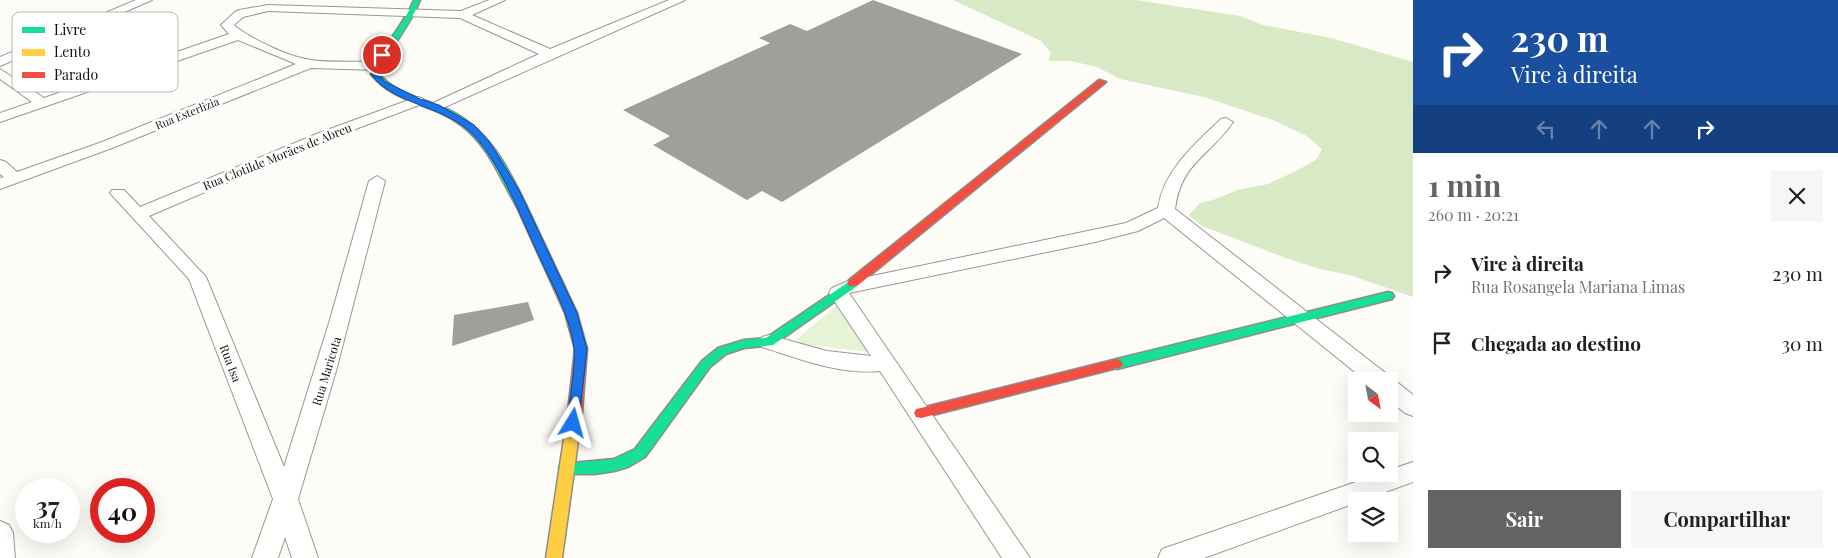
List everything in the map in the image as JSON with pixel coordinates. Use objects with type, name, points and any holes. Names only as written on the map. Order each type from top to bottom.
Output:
[{"type":"street","points":[[118,12],[146,0]]},
{"type":"street","points":[[462,15],[499,0]]},
{"type":"street","points":[[436,106],[550,54],[679,0]]},
{"type":"street","points":[[416,6],[377,66],[375,74],[381,83],[417,101],[436,106],[471,127],[486,143],[514,190],[571,313],[580,349],[578,392],[554,558]]},
{"type":"street","points":[[309,64],[292,60],[234,32],[227,25],[234,17],[256,9],[416,6],[462,15],[550,54]]},
{"type":"street","points":[[178,52],[234,32]]},
{"type":"street","points":[[0,62],[12,57]]},
{"type":"street","name":"Rua Esterlizia","points":[[8,182],[309,64],[377,66]]},
{"type":"street","points":[[0,73],[12,81]]},
{"type":"street","points":[[769,342],[843,290],[1102,82]]},
{"type":"street","points":[[27,92],[41,102]]},
{"type":"street","points":[[0,118],[69,92]]},
{"type":"street","name":"Rua Clotilde Morães de Abreu","points":[[138,214],[324,136],[417,101]]},
{"type":"street","points":[[1166,211],[1166,195],[1180,170],[1226,122]]},
{"type":"street","points":[[0,165],[8,182]]},
{"type":"street","name":"Rua Maricota","points":[[286,501],[342,319],[377,180]]},
{"type":"street","name":"Rua Isa","points":[[118,193],[197,277],[286,501]]},
{"type":"street","points":[[843,290],[1132,227],[1166,211]]},
{"type":"street","points":[[1166,211],[1369,372]]},
{"type":"street","points":[[843,290],[887,362],[1017,558]]},
{"type":"street","points":[[921,413],[1388,296]]},
{"type":"street","points":[[566,468],[610,468],[630,461],[640,453],[706,364],[722,351],[744,344],[769,342],[842,362],[865,365],[887,362]]},
{"type":"street","points":[[1398,395],[1413,407]]},
{"type":"street","points":[[1171,558],[1413,472]]},
{"type":"street","points":[[265,558],[286,501]]},
{"type":"street","points":[[286,501],[305,558]]},
{"type":"street","points":[[0,533],[2,558]]},
{"type":"green space","points":[[953,0],[1136,0],[1240,16],[1263,25],[1331,38],[1413,62],[1413,297],[1350,275],[1320,269],[1283,257],[1202,226],[1189,215],[1200,203],[1237,190],[1268,184],[1316,160],[1322,149],[1307,136],[1273,120],[1204,97],[1120,79],[1097,67],[1071,61],[1048,61],[1051,53],[1041,41]]},
{"type":"green space","points":[[841,302],[880,353],[801,344],[797,339]]},
{"type":"building","points":[[873,0],[1022,54],[782,202],[762,191],[747,200],[653,145],[670,136],[623,110],[770,43],[759,38],[790,24],[807,31]]},
{"type":"building","points":[[528,302],[534,320],[452,346],[454,315]]},
{"type":"traffic: fast","points":[[417,0],[408,19],[384,55],[375,74],[391,89],[452,115],[475,132],[493,154],[521,205]]},
{"type":"traffic: fast","points":[[566,468],[604,467],[623,463],[631,459],[640,453],[706,364],[722,351],[744,344],[769,342],[853,283]]},
{"type":"traffic: fast","points":[[1117,364],[1388,296]]},
{"type":"traffic: slow","points":[[554,558],[575,412]]},
{"type":"traffic: jam","points":[[853,283],[1102,82]]},
{"type":"traffic: jam","points":[[521,205],[571,313],[581,349],[575,412]]},
{"type":"traffic: jam","points":[[921,413],[1117,364]]},
{"type":"route","points":[[382,55],[375,74],[381,83],[417,101],[436,106],[471,127],[486,143],[514,190],[522,211],[571,313],[580,349],[578,392],[573,423]]}]
